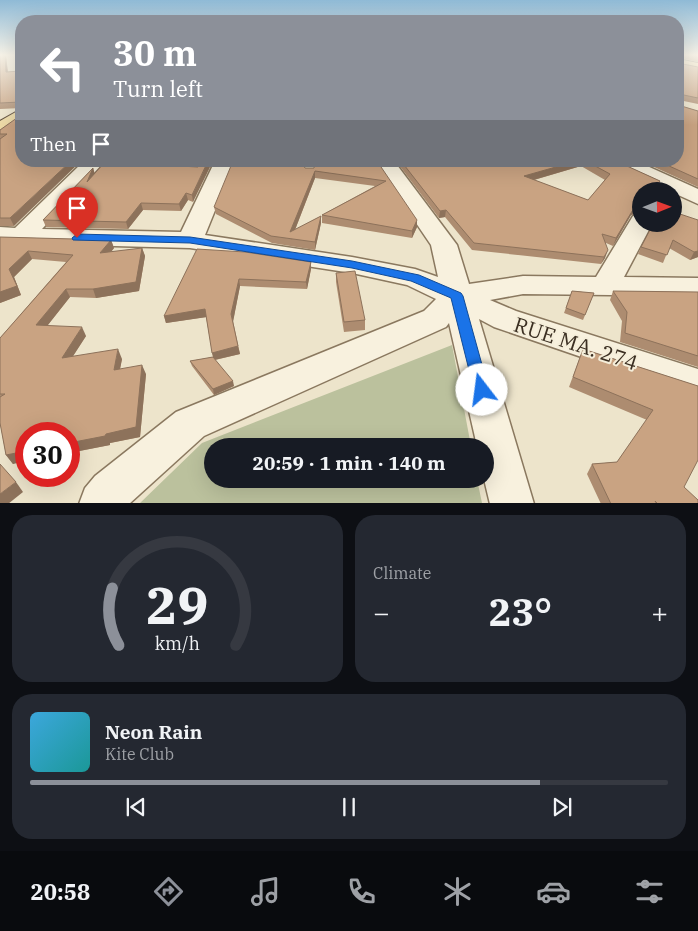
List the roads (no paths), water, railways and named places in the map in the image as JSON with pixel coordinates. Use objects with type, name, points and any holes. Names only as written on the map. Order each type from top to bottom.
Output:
[{"type":"main road","points":[[0,129],[15,118]]},
{"type":"street","points":[[10,236],[87,167]]},
{"type":"street","points":[[190,240],[222,167]]},
{"type":"street","points":[[388,167],[444,245],[512,503]]},
{"type":"street","points":[[629,167],[654,182]]},
{"type":"street","points":[[682,192],[698,197]]},
{"type":"street","points":[[605,285],[635,232]]},
{"type":"street","name":"RUE MA. 274","points":[[10,236],[190,240],[352,265],[397,274],[415,278],[505,319],[698,383]]},
{"type":"street","points":[[102,503],[110,491],[190,424],[435,319],[456,296],[523,285],[698,287]]}]
